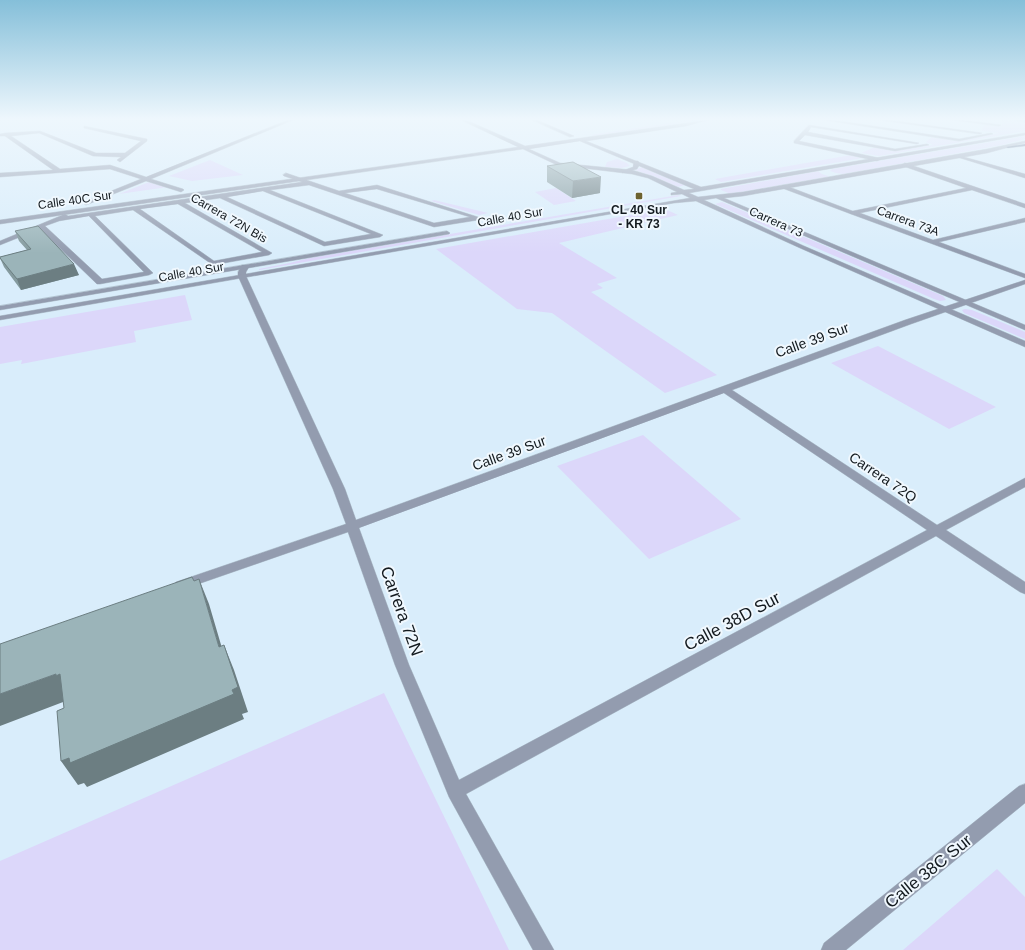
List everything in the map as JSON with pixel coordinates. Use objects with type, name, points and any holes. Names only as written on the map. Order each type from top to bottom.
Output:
[{"type":"street","points":[[49,164],[59,171]]},
{"type":"street","points":[[0,170],[2,175],[110,167],[114,164]]},
{"type":"street","points":[[86,203],[181,164]]},
{"type":"street","points":[[164,192],[364,164]]},
{"type":"street","name":"Calle 40C Sur","points":[[0,222],[79,207],[300,180],[408,164]]},
{"type":"street","name":"Carrera 73","points":[[562,164],[644,175],[1025,344]]},
{"type":"street","points":[[624,172],[635,168],[638,164]]},
{"type":"street","name":"Carrera 73","points":[[641,164],[1025,328]]},
{"type":"street","name":"Calle 40 Sur","points":[[550,215],[846,164]]},
{"type":"street","name":"Calle 40 Sur","points":[[0,308],[225,270],[244,271],[674,201],[717,197],[784,187],[909,164]]},
{"type":"street","points":[[986,164],[1025,176]]},
{"type":"street","points":[[905,165],[1025,206]]},
{"type":"street","name":"Carrera 72N Bis","points":[[110,167],[181,190]]},
{"type":"street","points":[[824,168],[824,172],[827,174],[843,176]]},
{"type":"street","points":[[286,175],[338,193]]},
{"type":"street","name":"Calle 40C Sur","points":[[58,219],[310,183]]},
{"type":"street","name":"Calle 40 Sur","points":[[377,187],[478,218],[434,225],[338,193],[377,187]]},
{"type":"street","name":"Carrera 73A","points":[[784,187],[1025,276]]},
{"type":"street","points":[[853,213],[972,188]]},
{"type":"street","points":[[221,196],[324,244],[380,235],[263,190]]},
{"type":"street","name":"Calle 40C Sur","points":[[79,207],[86,203],[110,200]]},
{"type":"street","name":"Carrera 72N Bis","points":[[179,202],[268,253]]},
{"type":"street","points":[[0,244],[58,219],[79,207]]},
{"type":"street","name":"Calle 40 Sur","points":[[134,208],[213,263],[268,253]]},
{"type":"street","name":"Calle 40 Sur","points":[[42,226],[100,282],[149,273],[90,214]]},
{"type":"street","points":[[932,242],[1025,220]]},
{"type":"street","name":"Calle 40 Sur","points":[[0,318],[452,232]]},
{"type":"street","name":"Carrera 72N","points":[[244,271],[340,489],[402,665],[455,791],[544,950]]},
{"type":"street","name":"Calle 39 Sur","points":[[168,590],[353,526],[724,389],[964,302],[1025,282]]},
{"type":"street","name":"Carrera 72Q","points":[[724,389],[1025,589]]},
{"type":"street","name":"Calle 38D Sur","points":[[455,791],[1025,482]]},
{"type":"street","name":"Calle 38C Sur","points":[[831,950],[1025,792]]},
{"type":"shaded area","points":[[199,164],[220,164],[243,175],[192,181],[169,176]]},
{"type":"shaded area","points":[[606,164],[628,164],[630,166],[621,168],[605,167]]},
{"type":"shaded area","points":[[798,164],[826,164],[721,182],[715,179]]},
{"type":"shaded area","points":[[859,164],[897,164],[844,174],[830,171],[832,169]]},
{"type":"shaded area","points":[[642,167],[686,185],[677,187],[635,170]]},
{"type":"shaded area","points":[[818,171],[831,177],[731,194],[721,190],[721,189]]},
{"type":"shaded area","points":[[149,182],[168,187],[119,194]]},
{"type":"shaded area","points":[[556,188],[576,201],[554,205],[535,192]]},
{"type":"shaded area","points":[[678,195],[681,196],[259,270],[309,258]]},
{"type":"shaded area","points":[[434,200],[488,213],[479,215],[431,201]]},
{"type":"shaded area","points":[[722,202],[943,296],[946,300],[940,301],[934,299],[715,204]]},
{"type":"shaded area","points":[[665,209],[678,215],[559,243],[617,278],[597,284],[603,288],[591,292],[717,375],[665,393],[552,313],[517,309],[436,249]]},
{"type":"shaded area","points":[[185,295],[192,320],[134,331],[136,342],[21,364],[22,360],[0,364],[0,327]]},
{"type":"shaded area","points":[[962,310],[972,310],[1025,332],[1025,339],[964,313]]},
{"type":"shaded area","points":[[878,346],[996,407],[949,429],[831,363]]},
{"type":"shaded area","points":[[643,435],[741,519],[649,559],[557,466]]},
{"type":"shaded area","points":[[384,693],[509,950],[0,950],[0,861]]},
{"type":"shaded area","points":[[997,869],[1025,897],[1025,950],[903,950]]},
{"type":"building","points":[[577,164],[601,177],[573,181],[547,166]]},
{"type":"building","points":[[38,226],[74,264],[17,279],[0,257],[31,249],[15,231]]},
{"type":"building","points":[[192,577],[194,581],[199,579],[219,647],[224,645],[238,687],[232,690],[234,694],[70,763],[69,758],[61,761],[57,711],[64,708],[60,674],[56,676],[56,674],[0,694],[0,644]]},
{"type":"place","name":"CL 40 Sur - KR 73","points":[[639,196]]}]
